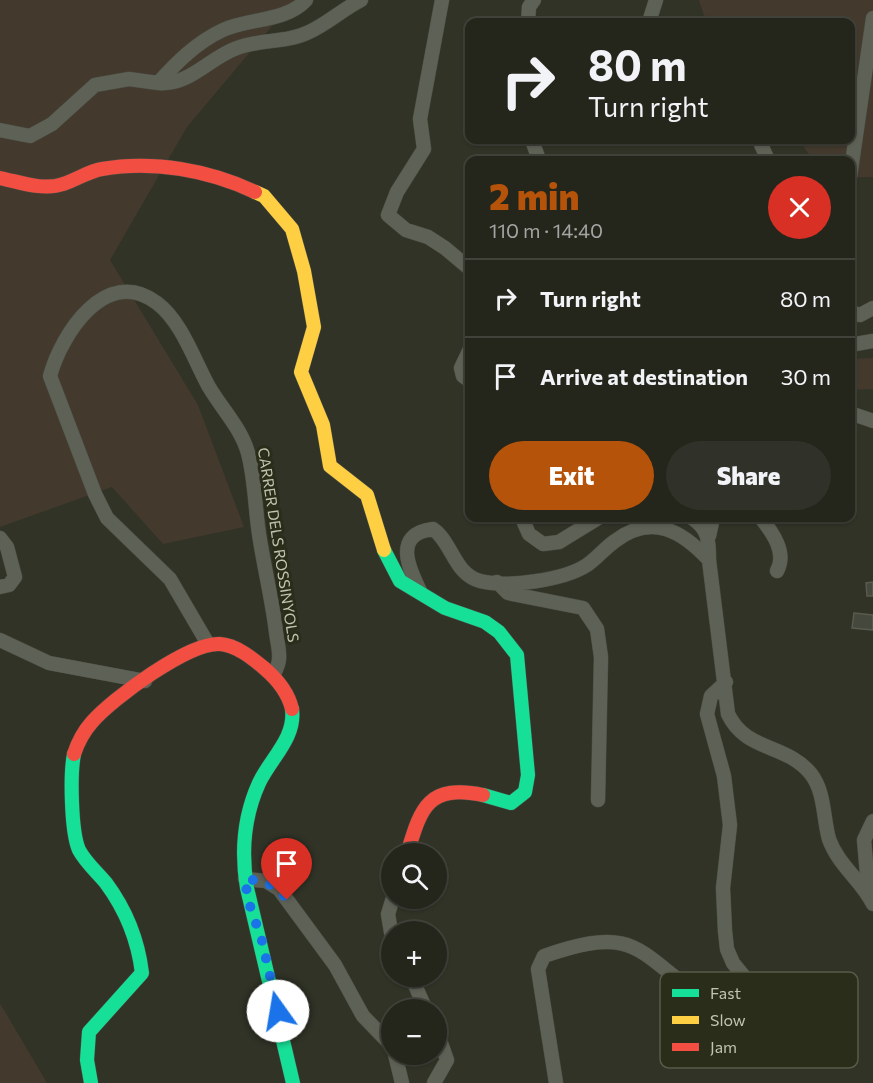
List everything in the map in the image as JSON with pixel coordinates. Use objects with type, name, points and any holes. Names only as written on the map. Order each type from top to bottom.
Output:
[{"type":"street","points":[[158,83],[187,53],[216,33],[248,21],[292,10],[306,0]]},
{"type":"street","points":[[0,130],[30,136],[52,124],[95,85],[129,79],[170,84],[192,75],[235,48],[261,41],[293,38],[310,32],[360,0]]},
{"type":"street","points":[[442,0],[420,119],[424,149],[397,192],[388,215],[406,230],[428,237],[465,265]]},
{"type":"street","points":[[528,18],[529,7],[534,0]]},
{"type":"street","points":[[650,18],[656,0]]},
{"type":"street","points":[[855,142],[873,18]]},
{"type":"street","points":[[0,177],[44,187],[62,185],[100,168],[158,165],[236,183],[264,196],[280,212],[292,229],[313,311],[314,327],[301,372],[322,425],[330,466],[367,495],[387,559],[400,581],[445,608],[485,622],[500,632],[517,655],[528,775],[525,792],[511,803],[474,793],[453,791],[436,794],[419,815],[410,843]]},
{"type":"street","name":"CARRER DELS ROSSINYOLS","points":[[208,644],[170,579],[107,518],[95,494],[50,376],[55,357],[70,330],[95,303],[115,293],[133,293],[156,302],[170,316],[210,389],[239,431],[248,453],[259,537],[272,599],[279,659],[273,676]]},
{"type":"street","points":[[855,314],[860,315],[873,308]]},
{"type":"street","points":[[855,344],[873,342]]},
{"type":"street","points":[[465,360],[461,368],[465,377]]},
{"type":"street","points":[[855,415],[873,421]]},
{"type":"street","points":[[524,522],[529,534],[543,544],[559,542],[592,522]]},
{"type":"street","points":[[699,522],[709,536]]},
{"type":"street","points":[[712,522],[709,536],[709,560],[726,682],[728,714],[735,729],[747,739],[791,757],[812,775],[818,786],[830,840],[846,867],[871,900]]},
{"type":"street","points":[[763,522],[782,553],[782,562],[777,571]]},
{"type":"street","points":[[422,595],[407,562],[407,550],[412,537],[419,531],[433,529],[443,537],[453,561],[479,581],[497,582],[564,575],[586,565],[616,540],[633,531],[659,525],[692,542],[709,560]]},
{"type":"street","points":[[0,538],[7,547],[15,577],[9,585],[0,587]]},
{"type":"street","points":[[497,582],[508,593],[583,608],[597,629],[601,657],[598,800]]},
{"type":"street","points":[[0,640],[49,663],[145,681]]},
{"type":"street","points":[[91,1083],[87,1060],[89,1032],[142,973],[141,952],[111,890],[81,855],[74,835],[72,765],[76,745],[82,734],[113,703],[174,660],[208,644],[226,643],[273,676],[287,693],[291,710],[292,732],[267,766],[250,807],[243,841],[248,900],[262,941],[292,1083]]},
{"type":"street","points":[[726,682],[711,696],[707,714],[724,776],[730,825],[723,888],[727,949],[733,963],[740,972]]},
{"type":"street","points":[[871,900],[864,840],[873,821]]},
{"type":"street","points":[[245,879],[266,881],[279,889],[335,965],[363,1016],[381,1035]]},
{"type":"street","points":[[556,1083],[538,969],[544,956],[578,944],[614,941],[630,944],[670,972]]},
{"type":"street","points":[[398,1065],[402,1083]]},
{"type":"street","points":[[434,1083],[444,1065]]},
{"type":"shaded area","points":[[0,0],[294,0],[187,127],[110,260],[198,405],[244,527],[163,544],[112,487],[0,527]]},
{"type":"shaded area","points":[[699,0],[873,0],[873,177],[855,177],[855,156],[810,156],[802,144],[855,144],[855,18],[705,18]]},
{"type":"shaded area","points":[[873,358],[873,389],[855,390],[855,359]]},
{"type":"shaded area","points":[[0,1004],[4,1010],[47,1083],[0,1083]]},
{"type":"building","points":[[873,582],[873,596],[867,596],[866,583]]},
{"type":"building","points":[[854,613],[873,615],[873,630],[852,628]]},
{"type":"traffic: fast","points":[[384,550],[400,581],[445,608],[485,622],[499,632],[517,655],[528,775],[525,792],[511,803],[483,795]]},
{"type":"traffic: fast","points":[[292,709],[292,720],[286,739],[259,783],[250,808],[245,834],[244,861],[247,888],[293,1083]]},
{"type":"traffic: fast","points":[[74,754],[72,803],[76,842],[82,855],[113,893],[125,915],[134,937],[142,973],[89,1032],[87,1060],[91,1083]]},
{"type":"traffic: slow","points":[[255,192],[264,196],[292,229],[304,271],[314,327],[301,372],[323,425],[330,466],[367,495],[384,550]]},
{"type":"traffic: jam","points":[[0,178],[48,187],[63,184],[102,169],[160,167],[200,173],[255,192]]},
{"type":"traffic: jam","points":[[74,754],[89,725],[116,699],[171,661],[206,646],[226,645],[238,649],[254,660],[281,686],[292,709]]},
{"type":"traffic: jam","points":[[411,843],[422,812],[438,797],[449,793],[464,792],[483,795]]},
{"type":"route","points":[[278,1011],[262,941],[248,900],[245,879],[266,881],[279,889],[287,900]]}]
